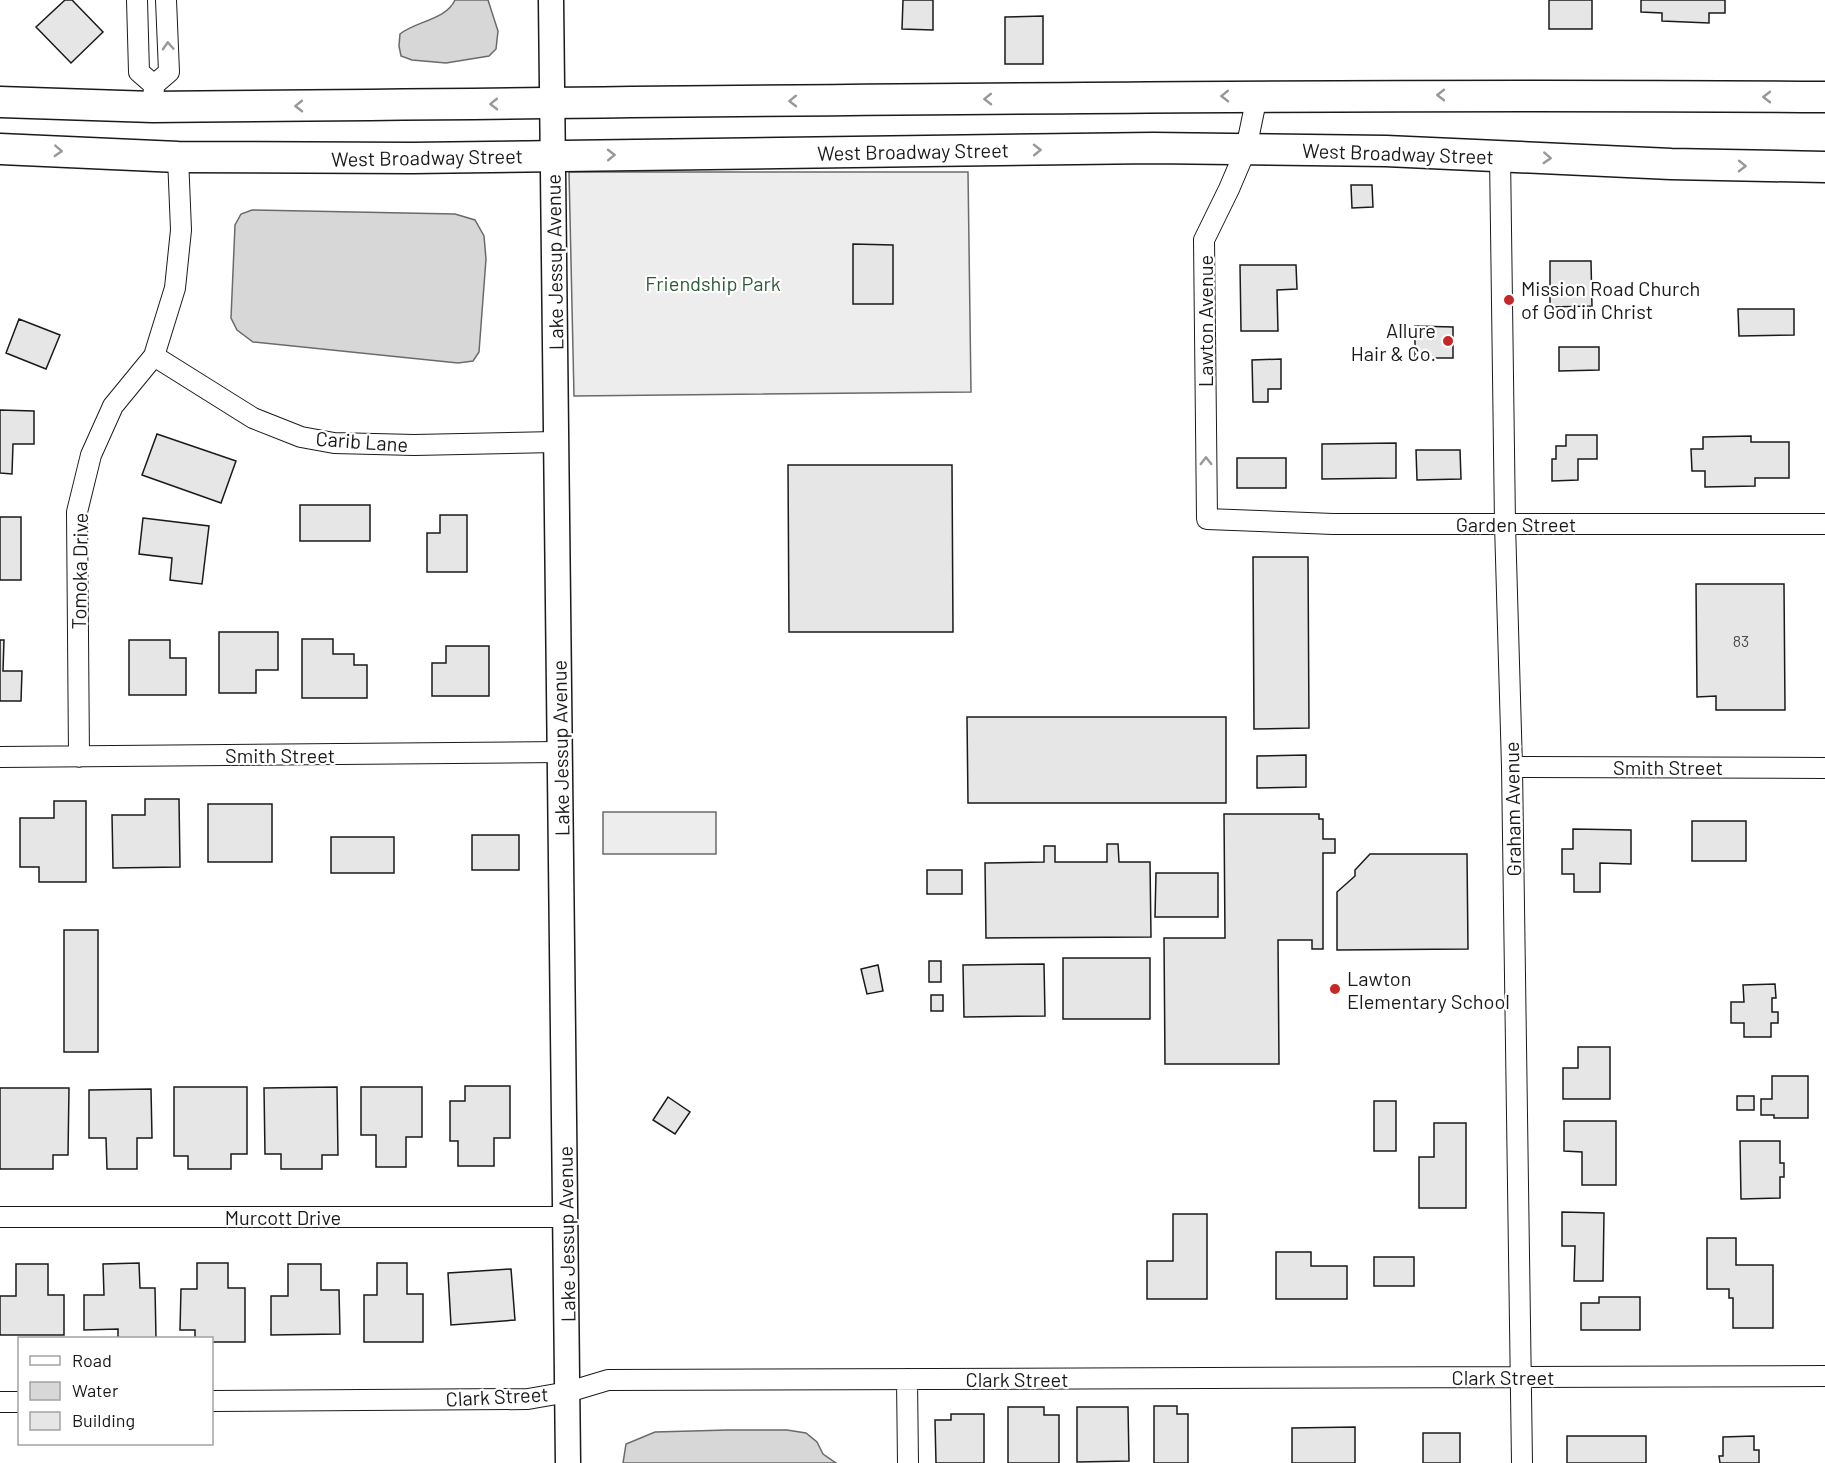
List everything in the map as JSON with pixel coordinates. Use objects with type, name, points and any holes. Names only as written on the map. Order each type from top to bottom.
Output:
[{"type":"main road","points":[[0,102],[153,96],[553,103],[1257,96],[1825,97]]},
{"type":"main road","name":"West Broadway Street","points":[[0,148],[178,157],[412,158],[1153,148],[1500,155],[1671,164],[1825,167]]},
{"type":"street","points":[[137,0],[139,72],[153,96],[169,72],[166,0]]},
{"type":"street","name":"Lake Jessup Avenue","points":[[551,0],[568,1463]]},
{"type":"street","name":"Lawton Avenue","points":[[1207,519],[1204,240],[1246,149],[1257,96]]},
{"type":"street","name":"Graham Avenue","points":[[1500,155],[1522,1463]]},
{"type":"street","name":"Tomoka Drive","points":[[79,757],[77,512],[91,455],[113,406],[154,356],[176,288],[181,230],[178,157]]},
{"type":"street","name":"Carib Lane","points":[[154,356],[254,418],[301,437],[334,443],[414,445],[555,442]]},
{"type":"street","name":"Garden Street","points":[[1207,519],[1333,524],[1825,524]]},
{"type":"street","name":"Smith Street","points":[[0,757],[560,752]]},
{"type":"street","name":"Smith Street","points":[[1512,767],[1825,768]]},
{"type":"street","name":"Murcott Drive","points":[[0,1217],[566,1217]]},
{"type":"street","name":"Clark Street","points":[[213,1401],[528,1399],[568,1392],[608,1380],[1825,1376]]},
{"type":"street","points":[[907,1379],[908,1463]]},
{"type":"street","points":[[0,1402],[18,1402]]},
{"type":"shaded area","name":"Friendship Park","points":[[569,172],[968,172],[971,392],[574,396]]},
{"type":"shaded area","points":[[603,812],[716,812],[716,854],[603,854]]},
{"type":"water","points":[[455,0],[488,0],[498,31],[496,49],[489,56],[446,63],[412,60],[401,56],[400,34],[445,12]]},
{"type":"water","points":[[252,210],[455,214],[475,220],[484,236],[486,259],[479,352],[473,361],[458,363],[253,342],[237,330],[231,318],[235,225],[241,214]]},
{"type":"water","points":[[787,1430],[806,1433],[817,1442],[823,1454],[836,1463],[623,1463],[626,1444],[655,1432]]},
{"type":"building","points":[[65,0],[72,0],[103,32],[71,63],[36,27]]},
{"type":"building","points":[[903,0],[933,0],[933,30],[902,29]]},
{"type":"building","points":[[1549,0],[1592,0],[1592,29],[1549,29]]},
{"type":"building","points":[[1641,0],[1725,0],[1725,13],[1709,13],[1709,23],[1662,21],[1662,13],[1641,12]]},
{"type":"building","points":[[1043,16],[1043,64],[1005,64],[1005,17]]},
{"type":"building","points":[[1351,185],[1372,185],[1373,207],[1352,208]]},
{"type":"building","points":[[853,244],[893,245],[893,304],[853,304]]},
{"type":"building","points":[[1550,261],[1591,261],[1592,306],[1550,307]]},
{"type":"building","points":[[1240,265],[1296,265],[1297,289],[1277,290],[1278,331],[1241,331]]},
{"type":"building","points":[[1738,309],[1794,309],[1794,335],[1739,336]]},
{"type":"building","points":[[19,319],[60,335],[46,369],[6,353]]},
{"type":"building","points":[[1415,326],[1453,327],[1453,358],[1415,358]]},
{"type":"building","points":[[1559,347],[1599,347],[1599,370],[1559,371]]},
{"type":"building","points":[[1281,359],[1281,389],[1268,389],[1268,402],[1253,402],[1252,360]]},
{"type":"building","points":[[0,410],[34,411],[34,444],[13,444],[12,474],[0,473]]},
{"type":"building","points":[[157,434],[236,461],[221,503],[142,475]]},
{"type":"building","points":[[1566,435],[1597,435],[1597,459],[1578,459],[1578,480],[1552,481],[1552,459],[1556,459],[1556,446],[1566,446]]},
{"type":"building","points":[[1751,436],[1751,442],[1789,442],[1789,478],[1755,478],[1755,486],[1705,487],[1705,471],[1692,471],[1691,449],[1703,449],[1703,437]]},
{"type":"building","points":[[1396,443],[1396,478],[1322,479],[1322,444]]},
{"type":"building","points":[[1416,450],[1460,450],[1461,479],[1417,480]]},
{"type":"building","points":[[1237,458],[1286,458],[1286,488],[1237,488]]},
{"type":"building","points":[[788,465],[952,465],[953,632],[789,632]]},
{"type":"building","points":[[300,505],[370,505],[370,541],[300,541]]},
{"type":"building","points":[[440,515],[467,515],[467,572],[427,572],[427,533],[440,533]]},
{"type":"building","points":[[0,517],[21,517],[21,580],[0,580]]},
{"type":"building","points":[[143,518],[209,526],[202,584],[170,580],[172,558],[139,554]]},
{"type":"building","points":[[1253,557],[1308,557],[1309,728],[1254,729]]},
{"type":"building","points":[[1696,584],[1784,584],[1785,710],[1716,710],[1716,696],[1697,697]]},
{"type":"building","points":[[219,632],[278,632],[278,670],[256,670],[256,693],[219,693]]},
{"type":"building","points":[[302,639],[333,639],[333,654],[354,654],[354,665],[367,665],[367,698],[302,698]]},
{"type":"building","points":[[0,640],[4,640],[3,671],[22,671],[21,701],[0,701]]},
{"type":"building","points":[[129,640],[170,640],[170,658],[186,658],[186,695],[129,695]]},
{"type":"building","points":[[446,646],[489,646],[489,696],[432,696],[432,663],[446,663]]},
{"type":"building","points":[[967,717],[1226,717],[1226,803],[968,803]]},
{"type":"building","points":[[1306,755],[1306,787],[1257,788],[1257,756]]},
{"type":"building","points":[[145,799],[179,799],[180,867],[113,868],[112,815],[145,815]]},
{"type":"building","points":[[54,801],[86,801],[86,882],[39,882],[39,867],[20,867],[20,818],[54,818]]},
{"type":"building","points":[[208,804],[272,804],[272,862],[208,862]]},
{"type":"building","points":[[1224,814],[1319,814],[1319,819],[1323,819],[1323,839],[1335,839],[1335,853],[1323,853],[1323,949],[1312,949],[1312,940],[1278,940],[1279,1064],[1165,1064],[1164,938],[1225,938]]},
{"type":"building","points":[[1692,821],[1746,821],[1746,861],[1692,861]]},
{"type":"building","points":[[1573,829],[1631,830],[1631,864],[1600,863],[1600,892],[1574,892],[1574,874],[1562,874],[1562,849],[1573,849]]},
{"type":"building","points":[[472,835],[519,835],[519,870],[472,870]]},
{"type":"building","points":[[331,837],[394,837],[394,873],[331,873]]},
{"type":"building","points":[[1107,844],[1118,844],[1119,862],[1150,862],[1151,937],[986,938],[985,863],[1044,862],[1044,846],[1055,846],[1055,862],[1107,862]]},
{"type":"building","points":[[1370,854],[1467,854],[1468,949],[1337,950],[1337,892],[1355,876],[1355,870]]},
{"type":"building","points":[[927,870],[962,870],[962,894],[927,894]]},
{"type":"building","points":[[1156,873],[1218,873],[1218,917],[1155,917]]},
{"type":"building","points":[[64,930],[98,930],[98,1052],[64,1052]]},
{"type":"building","points":[[1063,958],[1150,958],[1150,1019],[1063,1019]]},
{"type":"building","points":[[929,961],[941,961],[941,982],[929,982]]},
{"type":"building","points":[[1044,964],[1045,1016],[964,1017],[963,965]]},
{"type":"building","points":[[878,965],[883,991],[867,994],[861,969]]},
{"type":"building","points":[[1775,984],[1776,998],[1772,998],[1772,1012],[1778,1012],[1778,1023],[1771,1023],[1771,1037],[1744,1037],[1744,1023],[1731,1023],[1731,1002],[1744,1002],[1743,985]]},
{"type":"building","points":[[931,995],[943,995],[943,1011],[931,1011]]},
{"type":"building","points":[[1578,1047],[1610,1047],[1610,1099],[1563,1099],[1563,1068],[1578,1068]]},
{"type":"building","points":[[1772,1076],[1808,1076],[1808,1118],[1774,1118],[1774,1115],[1761,1115],[1761,1099],[1772,1099]]},
{"type":"building","points":[[465,1086],[510,1086],[510,1138],[494,1138],[494,1166],[458,1166],[458,1141],[450,1141],[450,1101],[465,1101]]},
{"type":"building","points":[[174,1087],[247,1087],[247,1154],[231,1154],[231,1169],[188,1169],[188,1156],[174,1156]]},
{"type":"building","points":[[337,1087],[338,1155],[322,1155],[322,1169],[281,1169],[281,1154],[265,1154],[264,1088]]},
{"type":"building","points":[[361,1087],[422,1087],[422,1137],[406,1137],[406,1167],[376,1167],[376,1135],[361,1135]]},
{"type":"building","points":[[0,1088],[69,1088],[68,1155],[53,1155],[53,1169],[0,1169]]},
{"type":"building","points":[[151,1089],[152,1138],[137,1138],[137,1169],[107,1169],[106,1138],[89,1138],[89,1090]]},
{"type":"building","points":[[1737,1096],[1754,1096],[1754,1110],[1737,1110]]},
{"type":"building","points":[[668,1097],[690,1112],[675,1134],[653,1120]]},
{"type":"building","points":[[1374,1101],[1396,1101],[1396,1151],[1374,1151]]},
{"type":"building","points":[[1564,1121],[1616,1121],[1616,1185],[1582,1185],[1582,1152],[1564,1151]]},
{"type":"building","points":[[1434,1123],[1466,1123],[1466,1208],[1419,1208],[1419,1157],[1434,1157]]},
{"type":"building","points":[[1740,1141],[1780,1141],[1780,1163],[1784,1163],[1784,1177],[1780,1177],[1780,1198],[1741,1199]]},
{"type":"building","points":[[1562,1212],[1604,1213],[1603,1281],[1574,1281],[1575,1246],[1562,1246]]},
{"type":"building","points":[[1173,1214],[1207,1214],[1207,1299],[1147,1299],[1147,1261],[1173,1261]]},
{"type":"building","points":[[1707,1238],[1736,1238],[1736,1265],[1773,1265],[1773,1328],[1733,1328],[1733,1298],[1729,1298],[1729,1289],[1707,1289]]},
{"type":"building","points":[[1276,1252],[1311,1252],[1311,1266],[1347,1266],[1347,1299],[1276,1299]]},
{"type":"building","points":[[1374,1257],[1414,1257],[1414,1286],[1374,1286]]},
{"type":"building","points":[[139,1263],[140,1288],[155,1288],[156,1337],[118,1337],[118,1329],[84,1330],[84,1295],[104,1295],[103,1264]]},
{"type":"building","points":[[197,1263],[228,1263],[228,1288],[245,1288],[245,1342],[213,1342],[213,1337],[195,1337],[195,1330],[180,1330],[181,1289],[197,1289]]},
{"type":"building","points":[[377,1263],[407,1263],[407,1294],[423,1294],[423,1342],[364,1342],[364,1295],[377,1295]]},
{"type":"building","points":[[16,1264],[48,1264],[48,1295],[64,1295],[64,1335],[0,1335],[0,1296],[16,1296]]},
{"type":"building","points":[[288,1264],[321,1264],[321,1290],[339,1290],[340,1334],[271,1335],[271,1296],[288,1296]]},
{"type":"building","points":[[511,1269],[515,1320],[451,1325],[448,1273]]},
{"type":"building","points":[[1599,1297],[1640,1297],[1640,1330],[1581,1330],[1581,1303],[1599,1303]]},
{"type":"building","points":[[1154,1406],[1177,1406],[1177,1414],[1188,1414],[1188,1463],[1154,1463]]},
{"type":"building","points":[[1008,1407],[1044,1407],[1044,1415],[1059,1415],[1059,1463],[1008,1463]]},
{"type":"building","points":[[1077,1407],[1128,1407],[1129,1461],[1077,1462]]},
{"type":"building","points":[[951,1414],[984,1414],[984,1463],[936,1463],[935,1420],[951,1420]]},
{"type":"building","points":[[1355,1427],[1355,1463],[1292,1463],[1292,1428]]},
{"type":"building","points":[[1423,1433],[1460,1433],[1460,1463],[1423,1463]]},
{"type":"building","points":[[1567,1436],[1646,1436],[1646,1463],[1567,1463]]},
{"type":"building","points":[[1754,1436],[1754,1450],[1759,1450],[1759,1463],[1720,1463],[1719,1456],[1723,1456],[1723,1437]]},
{"type":"place","name":"Mission Road Church of God in Christ","points":[[1509,300]]},
{"type":"place","name":"Allure Hair & Co.","points":[[1448,341]]},
{"type":"place","name":"Lawton Elementary School","points":[[1335,989]]}]
